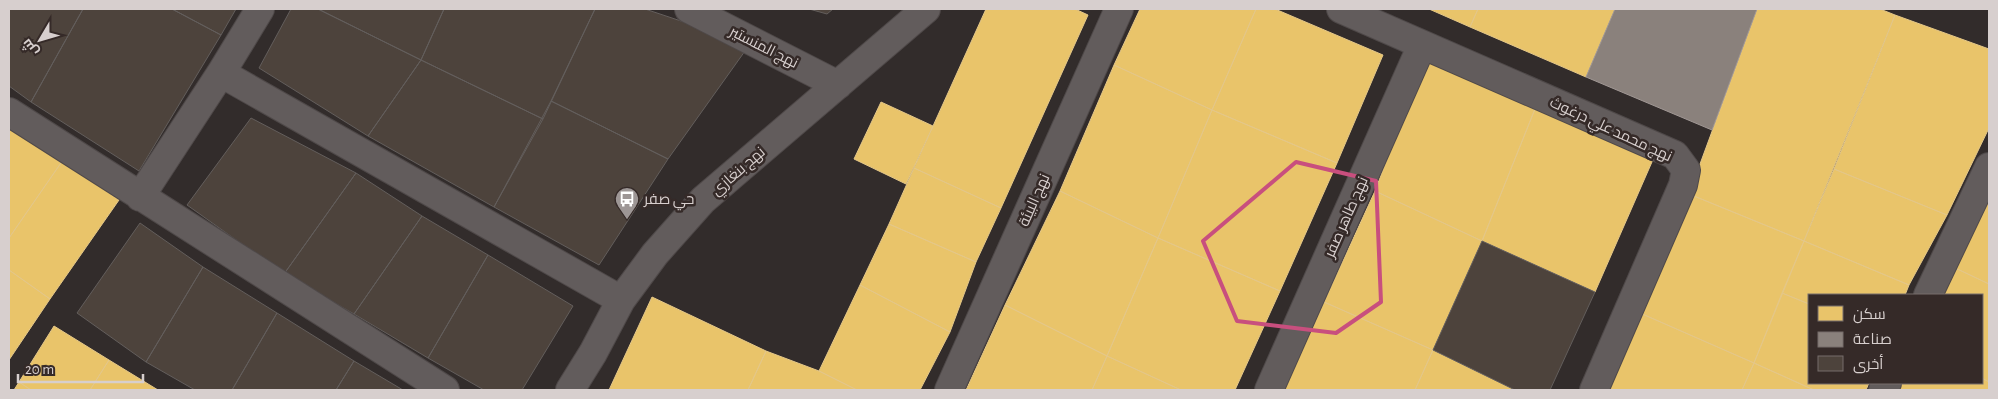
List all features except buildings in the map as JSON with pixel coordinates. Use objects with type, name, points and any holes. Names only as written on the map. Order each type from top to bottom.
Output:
[{"type":"street","points":[[140,197],[221,73],[260,9]]},
{"type":"street","name":"نهج المنستير","points":[[689,9],[838,85]]},
{"type":"street","name":"نهج بنغازي","points":[[570,390],[593,353],[621,300],[655,254],[703,200],[926,9]]},
{"type":"street","name":"نهج البيئة","points":[[949,390],[1120,9]]},
{"type":"street","name":"نهج محمد علي درغوث","points":[[1340,9],[1675,155],[1686,170],[1683,185],[1594,390]]},
{"type":"street","name":"نهج طاهر صفر","points":[[1269,390],[1422,45]]},
{"type":"street","points":[[221,73],[621,300]]},
{"type":"street","points":[[9,112],[445,390]]},
{"type":"street","points":[[1928,294],[1989,167]]},
{"type":"highlighted area","points":[[1296,162],[1376,181],[1381,302],[1336,333],[1237,321],[1203,241]]},
{"type":"place","name":"حي صفر","points":[[627,220]]}]
